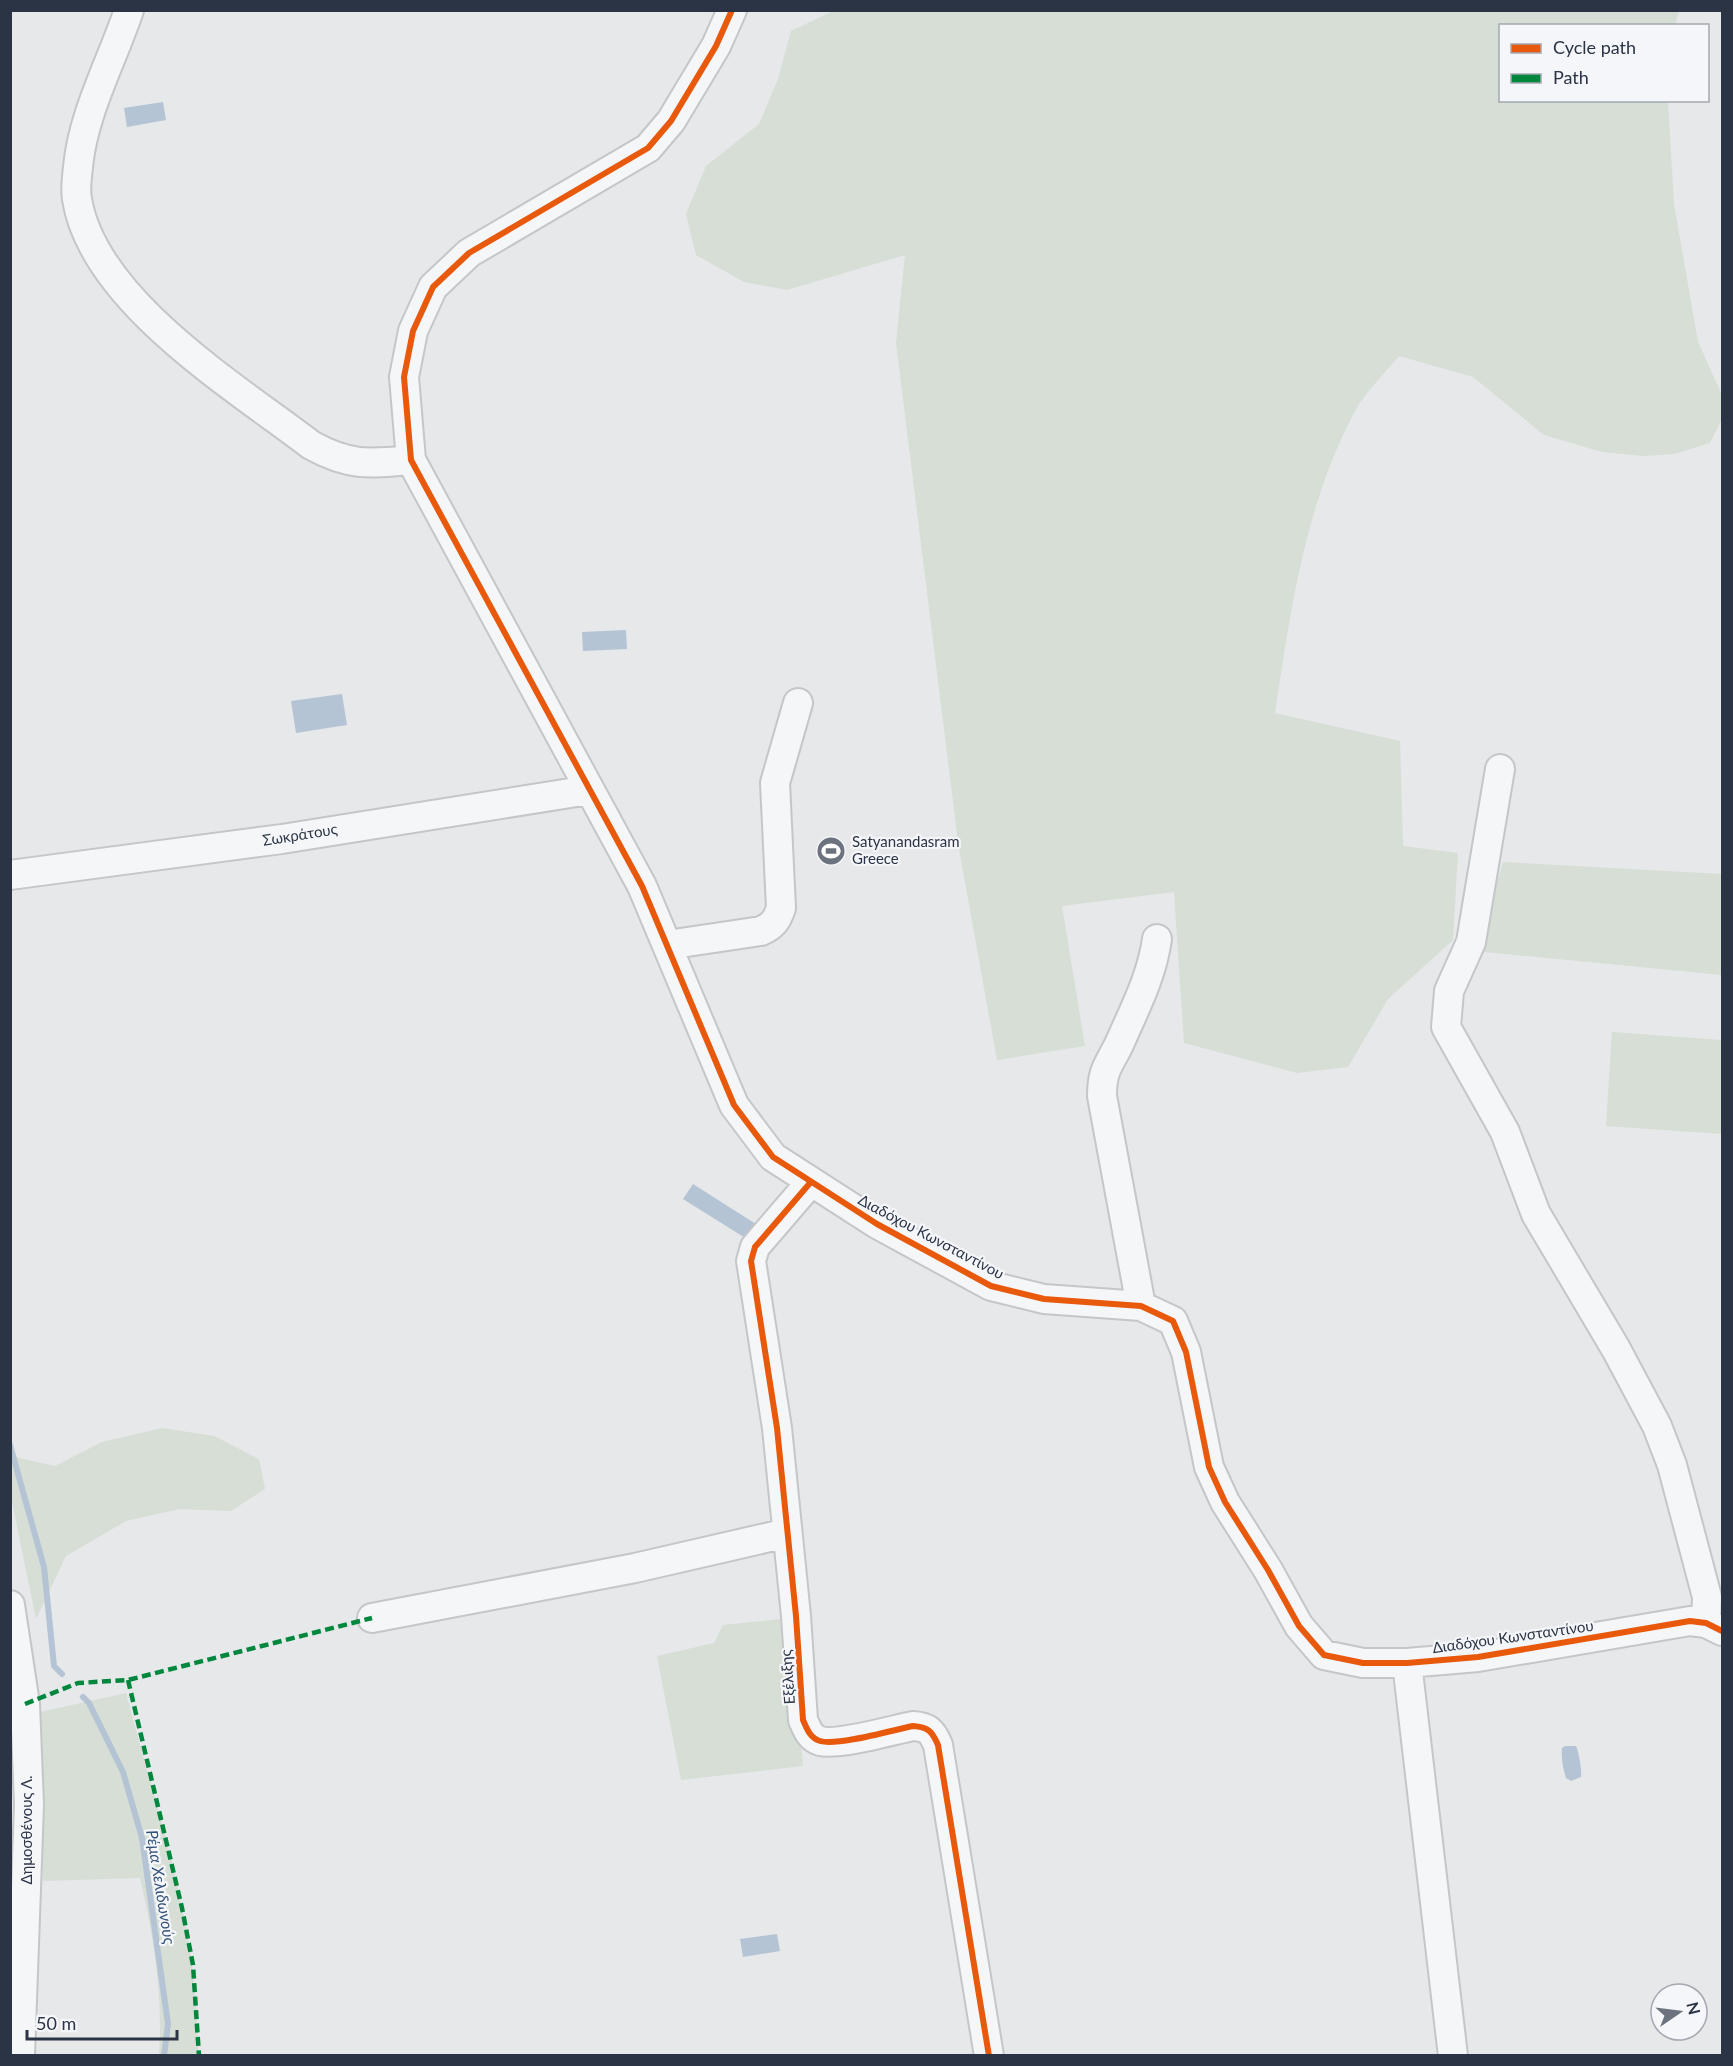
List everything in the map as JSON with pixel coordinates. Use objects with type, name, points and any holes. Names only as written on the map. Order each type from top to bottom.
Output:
[{"type":"street","points":[[129,10],[93,106],[78,164],[76,197],[85,228],[100,260],[125,293],[160,328],[311,445],[335,458],[356,463],[411,460],[404,377],[413,331],[433,287],[469,253],[648,148],[671,121],[716,46],[732,10]]},
{"type":"street","name":"Διαδόχου Κωνσταντίνου","points":[[411,460],[642,886],[734,1105],[773,1157],[810,1183],[877,1224],[991,1286],[1044,1299],[1141,1306],[1173,1321],[1186,1352],[1209,1467],[1225,1502],[1268,1570],[1299,1626],[1324,1655],[1364,1663],[1407,1663],[1478,1657],[1690,1621],[1714,1627]]},
{"type":"street","points":[[667,945],[761,931],[770,928],[778,920],[782,908],[775,783],[798,703]]},
{"type":"street","points":[[1500,769],[1471,942],[1449,991],[1446,1027],[1505,1132],[1536,1214],[1616,1349],[1657,1426],[1672,1465],[1714,1627]]},
{"type":"street","name":"Σωκράτους","points":[[10,875],[282,839],[589,790]]},
{"type":"street","points":[[1141,1306],[1102,1096],[1102,1081],[1105,1068],[1120,1042],[1146,985],[1153,965],[1157,939]]},
{"type":"street","name":"Εξέλιξης","points":[[810,1183],[755,1247],[751,1261],[777,1428],[803,1720],[808,1732],[819,1740],[833,1742],[913,1726],[925,1727],[933,1732],[938,1744],[989,2055]]},
{"type":"street","points":[[372,1618],[635,1568],[787,1533]]},
{"type":"street","name":"Δημοσθένους Λ.","points":[[10,1605],[25,1704],[29,1805],[20,2055]]},
{"type":"street","points":[[1407,1663],[1453,2055]]},
{"type":"shaded area","points":[[833,11],[1679,11],[1675,24],[1499,24],[1499,102],[1668,102],[1674,204],[1698,342],[1722,395],[1722,419],[1710,443],[1674,454],[1643,456],[1602,452],[1544,435],[1473,377],[1399,356],[1369,391],[1354,413],[1337,448],[1311,522],[1294,598],[1275,713],[1400,741],[1403,846],[1458,853],[1453,940],[1388,999],[1348,1067],[1297,1073],[1184,1043],[1174,892],[1062,906],[1085,1046],[997,1060],[959,849],[896,343],[905,255],[787,290],[744,282],[696,255],[686,214],[706,166],[759,124],[778,79],[791,31]]},
{"type":"shaded area","points":[[1503,862],[1722,874],[1722,975],[1484,952],[1492,899]]},
{"type":"shaded area","points":[[1612,1032],[1722,1040],[1722,1134],[1606,1126]]},
{"type":"shaded area","points":[[162,1428],[214,1436],[259,1459],[265,1489],[231,1511],[180,1509],[126,1521],[66,1556],[36,1619],[11,1497],[11,1456],[55,1466],[102,1442]]},
{"type":"shaded area","points":[[790,1618],[803,1766],[681,1780],[657,1656],[714,1643],[723,1625]]},
{"type":"shaded area","points":[[126,1693],[163,1827],[184,1918],[197,2009],[198,2055],[159,2055],[160,2009],[156,1966],[140,1878],[43,1881],[40,1712]]},
{"type":"water","points":[[163,102],[166,120],[127,127],[124,108]]},
{"type":"water","points":[[626,630],[627,649],[583,651],[582,632]]},
{"type":"water","points":[[342,694],[347,725],[296,733],[291,701]]},
{"type":"water","points":[[693,1184],[759,1226],[750,1241],[683,1199]]},
{"type":"water","points":[[1576,1746],[1580,1762],[1581,1777],[1571,1781],[1566,1778],[1563,1767],[1562,1748]]},
{"type":"water","points":[[777,1934],[780,1951],[743,1957],[740,1939]]},
{"type":"waterway","name":"Ρέμα Χελιδωνούς","points":[[10,1445],[44,1567],[54,1666],[62,1674]]},
{"type":"waterway","name":"Ρέμα Χελιδωνούς","points":[[83,1697],[89,1703],[123,1772],[142,1838],[168,2024],[164,2056]]},
{"type":"marked path","points":[[25,1704],[78,1683],[128,1680],[372,1618]]},
{"type":"marked path","points":[[128,1680],[182,1908],[193,1965],[199,2056]]},
{"type":"cycle path","points":[[732,10],[716,46],[671,121],[648,148],[469,253],[433,287],[413,331],[404,377],[411,460],[642,886],[734,1105],[773,1157],[877,1224],[991,1286],[1044,1299],[1141,1306],[1173,1321],[1186,1352],[1209,1467],[1225,1502],[1268,1570],[1299,1626],[1324,1655],[1363,1663],[1407,1663],[1478,1657],[1690,1621],[1706,1623],[1722,1631]]},
{"type":"cycle path","points":[[810,1183],[755,1247],[751,1261],[777,1428],[796,1616],[803,1720],[811,1735],[817,1740],[828,1742],[852,1740],[913,1726],[922,1727],[934,1736],[938,1745],[989,2056]]},
{"type":"place","name":"Satyanandasram Greece","points":[[831,851]]}]
